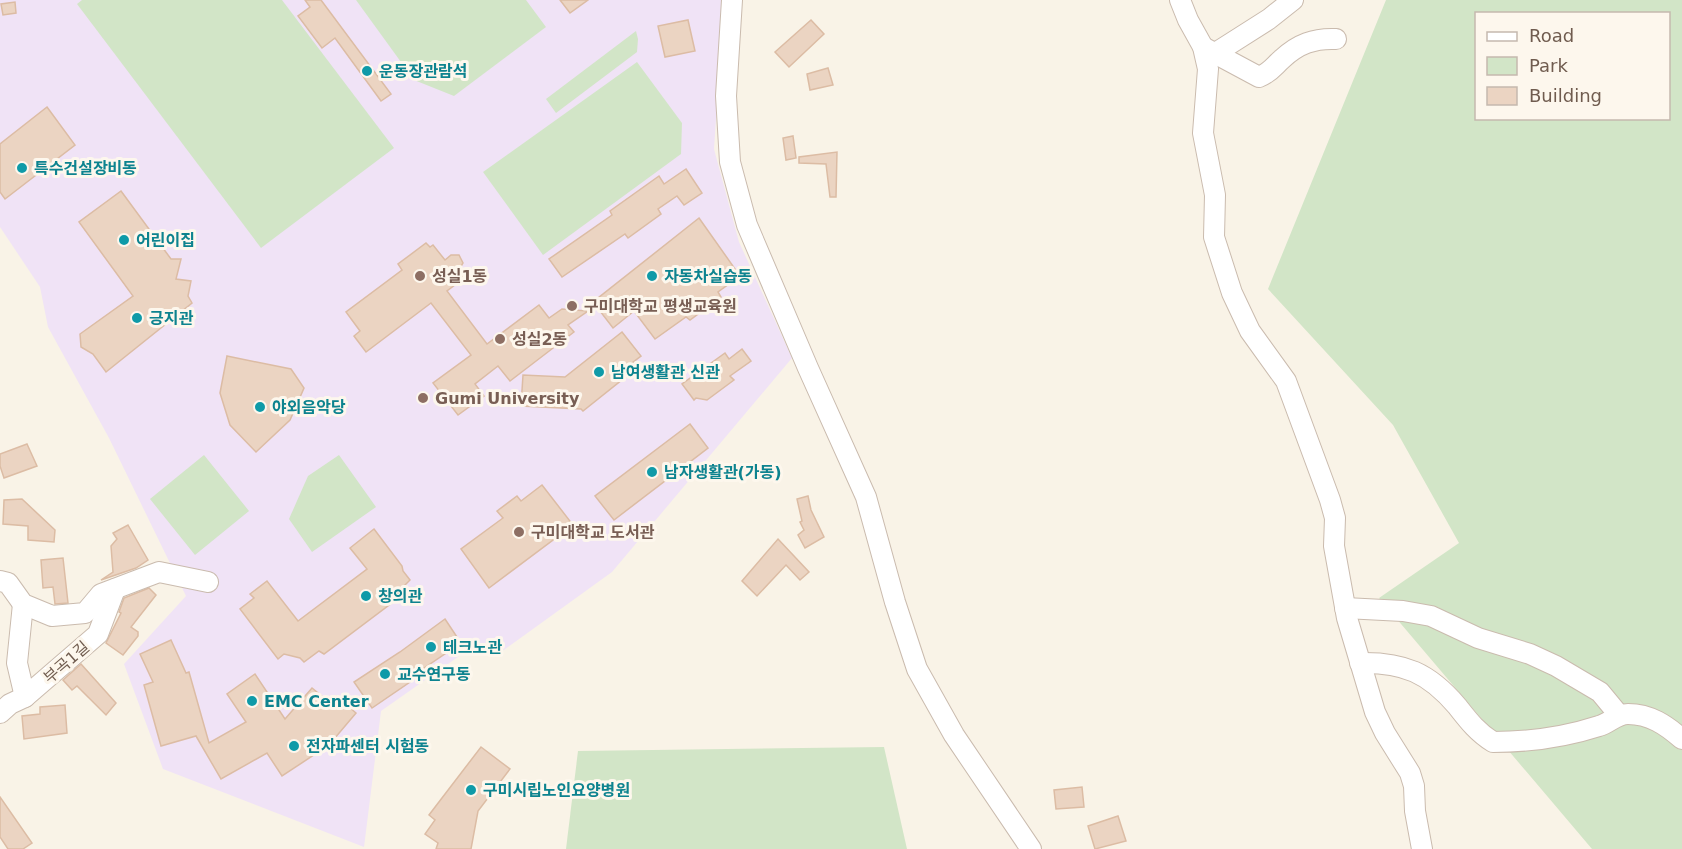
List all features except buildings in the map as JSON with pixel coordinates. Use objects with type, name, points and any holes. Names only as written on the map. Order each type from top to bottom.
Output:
[{"type":"street","points":[[732,0],[726,96],[727,118],[730,162],[747,225],[866,497],[895,602],[918,669],[954,735],[1031,849]]},
{"type":"street","points":[[1180,0],[1188,20],[1209,51],[1259,77],[1267,74],[1296,47],[1322,38],[1336,39]]},
{"type":"street","points":[[1209,51],[1269,19],[1293,0]]},
{"type":"street","points":[[1209,51],[1203,133],[1215,195],[1214,237],[1232,293],[1250,331],[1286,381],[1330,500],[1335,518],[1334,546],[1345,608],[1375,712],[1410,773],[1414,786],[1415,811],[1422,849]]},
{"type":"street","name":"부곡1길","points":[[0,581],[8,583],[23,604],[52,616],[85,613],[101,594],[159,572],[208,582]]},
{"type":"street","name":"부곡1길","points":[[0,713],[10,704],[25,697],[98,634],[115,589]]},
{"type":"street","name":"부곡1길","points":[[23,604],[17,663],[25,697]]},
{"type":"street","points":[[1345,608],[1403,611],[1431,616],[1478,638],[1530,654],[1556,666],[1600,692],[1619,715]]},
{"type":"street","points":[[1360,663],[1382,662],[1423,674],[1438,686],[1472,725],[1493,742],[1538,739],[1578,731],[1602,726],[1619,715],[1630,714],[1649,717],[1666,725],[1682,739]]},
{"type":"shaded area","name":"Gumi University","points":[[0,0],[724,0],[714,149],[739,242],[792,358],[612,572],[497,655],[475,645],[381,711],[364,847],[163,769],[124,664],[186,596],[109,438],[48,327],[40,287],[0,227]]},
{"type":"green space","points":[[82,0],[282,0],[394,148],[261,248],[77,4]]},
{"type":"green space","points":[[356,0],[526,0],[546,27],[454,96],[414,80]]},
{"type":"green space","points":[[1386,0],[1682,0],[1682,849],[1592,849],[1379,598],[1459,543],[1393,425],[1268,289]]},
{"type":"green space","points":[[636,31],[637,52],[556,113],[546,99]]},
{"type":"green space","points":[[637,62],[682,123],[681,154],[543,255],[483,172]]},
{"type":"green space","points":[[204,455],[249,511],[195,555],[150,499]]},
{"type":"green space","points":[[339,455],[376,507],[312,552],[289,519],[308,476]]},
{"type":"green space","points":[[884,747],[907,849],[566,849],[578,751]]},
{"type":"place","name":"운동장관람석","points":[[367,71]]},
{"type":"place","name":"특수건설장비동","points":[[22,168]]},
{"type":"place","name":"어린이집","points":[[124,240]]},
{"type":"place","name":"성실1동","points":[[420,276]]},
{"type":"place","name":"자동차실습동","points":[[652,276]]},
{"type":"place","name":"구미대학교 평생교육원","points":[[572,306]]},
{"type":"place","name":"긍지관","points":[[137,318]]},
{"type":"place","name":"성실2동","points":[[500,339]]},
{"type":"place","name":"남여생활관 신관","points":[[599,372]]},
{"type":"place","name":"Gumi University","points":[[423,398]]},
{"type":"place","name":"야외음악당","points":[[260,407]]},
{"type":"place","name":"남자생활관(가동)","points":[[652,472]]},
{"type":"place","name":"구미대학교 도서관","points":[[519,532]]},
{"type":"place","name":"창의관","points":[[366,596]]},
{"type":"place","name":"테크노관","points":[[431,647]]},
{"type":"place","name":"교수연구동","points":[[385,674]]},
{"type":"place","name":"EMC Center","points":[[252,701]]},
{"type":"place","name":"전자파센터 시험동","points":[[294,746]]},
{"type":"place","name":"구미시립노인요양병원","points":[[471,790]]}]
